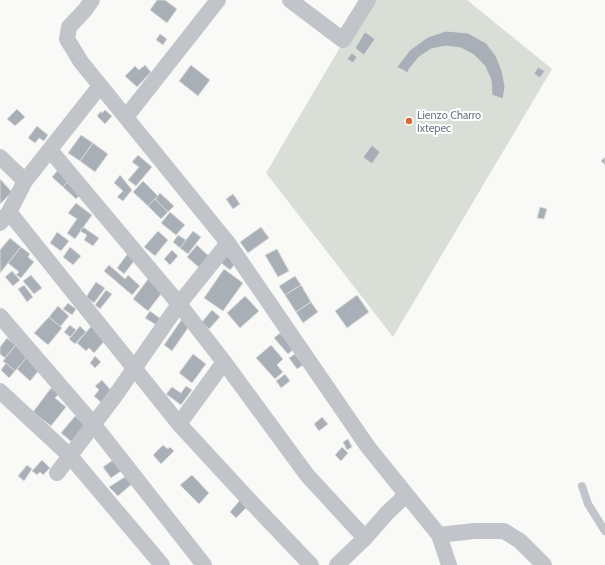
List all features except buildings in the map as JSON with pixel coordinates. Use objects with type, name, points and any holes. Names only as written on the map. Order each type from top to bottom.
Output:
[{"type":"street","points":[[92,0],[69,27],[67,39],[81,62],[228,244],[359,434],[439,535],[449,565]]},
{"type":"street","points":[[126,118],[218,0]]},
{"type":"street","points":[[290,0],[343,40],[368,0]]},
{"type":"street","points":[[100,86],[25,181],[4,217],[135,367],[179,424],[311,565]]},
{"type":"street","points":[[50,150],[179,304],[224,362],[307,475],[365,538]]},
{"type":"street","points":[[0,156],[25,181]]},
{"type":"street","points":[[57,473],[115,396],[179,304],[228,244]]},
{"type":"street","points":[[0,316],[94,425],[204,565]]},
{"type":"street","points":[[179,424],[224,362]]},
{"type":"street","points":[[0,391],[70,456],[162,565]]},
{"type":"street","points":[[337,565],[406,495]]},
{"type":"street","points":[[439,535],[474,531],[504,531],[520,541],[544,565]]},
{"type":"lane","points":[[582,486],[588,504],[605,531]]},
{"type":"shaded area","name":"Lienzo Charro Ixtepec","points":[[368,0],[467,0],[552,69],[393,337],[266,173]]},
{"type":"place","name":"Lienzo Charro Ixtepec","points":[[409,121]]}]
